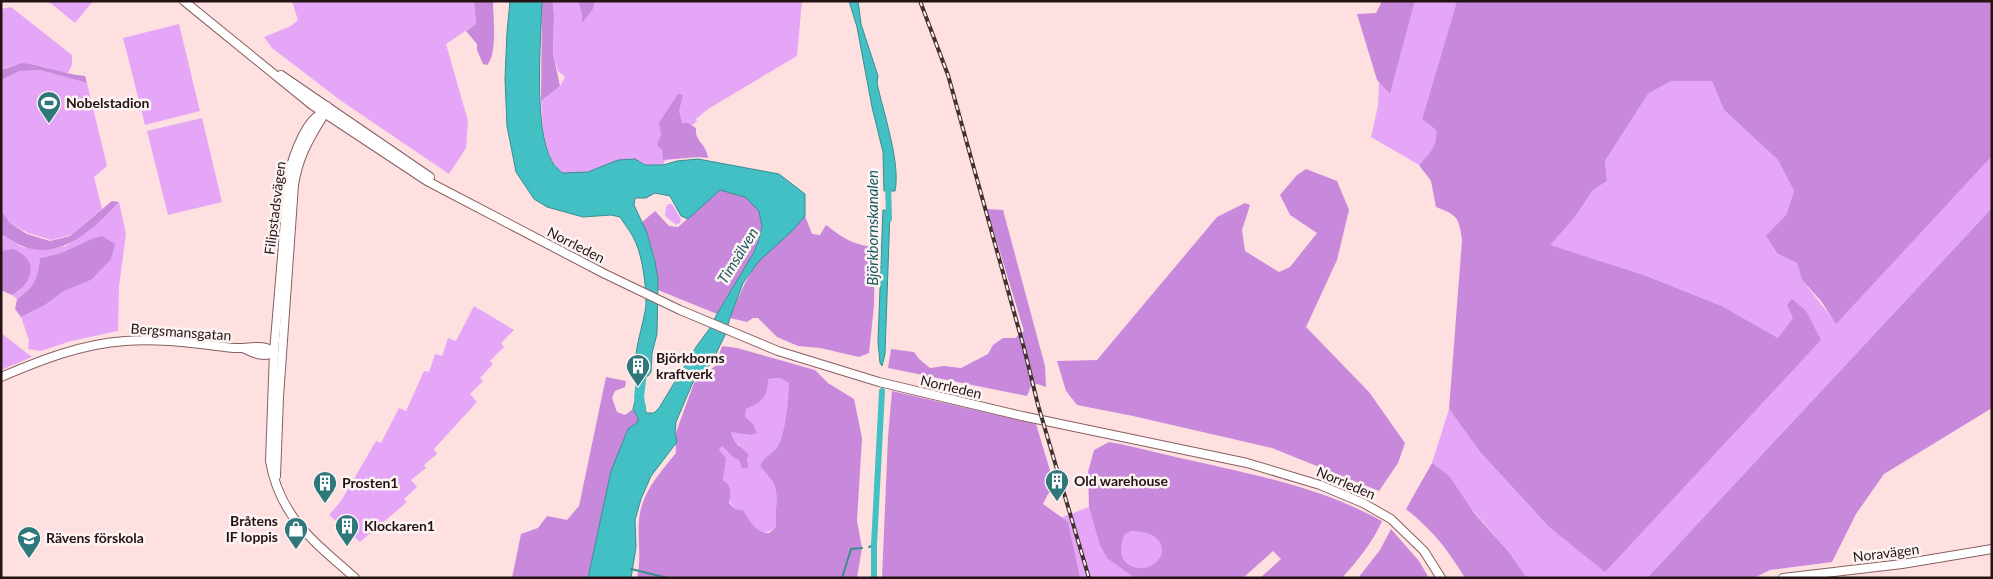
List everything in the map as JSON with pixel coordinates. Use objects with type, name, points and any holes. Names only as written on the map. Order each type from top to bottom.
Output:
[{"type":"street","name":"Norrleden","points":[[184,1],[271,70],[286,85],[325,109],[427,181],[640,292],[705,321],[804,360],[897,387],[1022,416],[1247,463],[1320,485],[1363,503],[1391,519],[1424,551],[1442,578]]},
{"type":"street","name":"Filipstadsvägen","points":[[325,109],[322,118],[303,150],[296,173],[270,443],[270,461],[285,506],[298,526],[355,578]]},
{"type":"street","name":"Bergsmansgatan","points":[[1,377],[68,351],[126,341],[185,342],[246,349],[265,347],[279,352]]},
{"type":"street","name":"Noravägen","points":[[1783,578],[1800,574],[1902,564],[1992,549]]},
{"type":"shaded area","points":[[48,1],[93,1],[75,23]]},
{"type":"shaded area","points":[[292,1],[474,1],[476,24],[446,44],[468,121],[466,148],[449,174],[340,100],[272,48],[264,37],[291,26],[298,20]]},
{"type":"shaded area","points":[[474,1],[493,1],[494,44],[493,52],[487,65],[483,64],[477,50],[477,44],[466,31],[476,24]]},
{"type":"shaded area","points":[[542,1],[553,1],[553,53],[560,86],[541,101]]},
{"type":"shaded area","points":[[553,1],[578,1],[582,22],[593,9],[595,1],[802,1],[797,56],[708,109],[676,139],[663,165],[645,165],[634,159],[618,160],[588,172],[562,173],[551,157],[545,140],[541,101],[560,86],[565,77],[558,71],[553,53]]},
{"type":"shaded area","points":[[578,1],[595,1],[593,9],[582,23],[582,15]]},
{"type":"shaded area","points":[[1382,1],[1415,1],[1390,94],[1377,80],[1357,14],[1376,13]]},
{"type":"shaded area","points":[[1415,1],[1457,1],[1422,119],[1436,130],[1436,141],[1419,165],[1371,137],[1378,106],[1379,82],[1390,94]]},
{"type":"shaded area","points":[[1457,1],[1992,1],[1992,156],[1836,324],[1821,301],[1802,280],[1797,263],[1778,254],[1766,236],[1786,215],[1794,191],[1778,160],[1724,110],[1712,81],[1671,81],[1648,94],[1605,161],[1607,181],[1593,190],[1575,217],[1550,245],[1644,275],[1722,306],[1778,338],[1793,318],[1787,305],[1792,299],[1806,311],[1821,340],[1605,572],[1548,526],[1481,453],[1449,409],[1462,240],[1460,226],[1456,218],[1436,207],[1431,181],[1419,165],[1436,141],[1436,130],[1422,119]]},
{"type":"shaded area","points":[[11,7],[72,55],[72,65],[67,74],[34,64],[18,64],[1,70],[1,9]]},
{"type":"shaded area","points":[[179,24],[200,111],[145,125],[123,38]]},
{"type":"shaded area","points":[[22,63],[85,76],[87,83],[40,70],[20,71],[1,80],[1,70]]},
{"type":"shaded area","name":"Nobelstadion","points":[[40,70],[87,83],[107,166],[94,177],[102,209],[71,235],[51,240],[28,233],[10,223],[1,210],[1,80],[20,71]]},
{"type":"shaded area","points":[[1671,81],[1712,81],[1724,110],[1778,160],[1794,191],[1786,215],[1778,254],[1797,263],[1802,280],[1836,323],[1992,156],[1992,208],[1647,578],[1527,578],[1508,551],[1432,463],[1449,409],[1481,453],[1548,526],[1606,571],[1793,318],[1778,338],[1722,306],[1644,275],[1549,245],[1575,217],[1593,190],[1607,181],[1605,161],[1648,94]]},
{"type":"shaded area","points":[[678,94],[683,95],[679,111],[682,123],[688,123],[696,128],[697,137],[705,149],[708,158],[663,160],[662,150],[657,145],[661,135],[659,123]]},
{"type":"shaded area","points":[[202,118],[222,202],[168,215],[147,131]]},
{"type":"shaded area","points":[[1306,169],[1337,181],[1349,210],[1337,260],[1306,327],[1369,392],[1405,443],[1398,463],[1379,491],[1272,448],[1077,405],[1066,391],[1057,361],[1097,360],[1217,217],[1245,203],[1250,205],[1242,230],[1245,251],[1279,272],[1290,267],[1317,233],[1290,215],[1280,195],[1297,175]]},
{"type":"shaded area","points":[[720,190],[745,197],[759,211],[762,227],[754,252],[717,314],[658,290],[654,255],[642,222],[655,211],[669,226],[678,227]]},
{"type":"shaded area","points":[[112,201],[119,202],[88,231],[64,246],[36,250],[22,246],[1,234],[1,210],[10,223],[27,234],[50,241],[70,236]]},
{"type":"shaded area","points":[[119,202],[126,234],[119,286],[118,331],[71,341],[41,351],[28,349],[29,340],[21,317],[45,305],[64,291],[91,280],[91,239],[61,253],[40,258],[34,282],[17,299],[12,295],[19,291],[13,250],[1,251],[1,234],[22,247],[43,250],[66,246]]},
{"type":"shaded area","points":[[668,204],[672,204],[681,219],[680,223],[676,225],[665,216]]},
{"type":"shaded area","points":[[1992,208],[1992,408],[1884,474],[1856,514],[1832,562],[1770,570],[1754,578],[1647,578]]},
{"type":"shaded area","points":[[987,209],[1003,210],[1045,366],[1046,387],[1037,384],[1031,386],[1027,396],[888,368],[891,349],[914,352],[930,368],[944,366],[961,368],[988,354],[993,345],[1003,338],[1015,338],[1024,331]]},
{"type":"shaded area","points":[[805,216],[812,234],[820,235],[826,225],[849,240],[861,245],[875,247],[874,306],[869,353],[859,357],[820,348],[798,346],[777,337],[758,318],[753,318],[747,322],[730,318],[746,282],[758,262]]},
{"type":"shaded area","points":[[102,236],[115,244],[111,259],[91,280],[64,291],[45,305],[21,317],[15,309],[17,299],[34,282],[40,258],[61,253]]},
{"type":"shaded area","points":[[13,249],[27,259],[30,265],[30,272],[25,284],[12,295],[1,290],[1,251]]},
{"type":"shaded area","points":[[474,306],[514,330],[501,343],[504,347],[490,361],[493,364],[480,378],[483,381],[470,394],[477,402],[434,449],[437,454],[424,465],[426,468],[411,480],[417,487],[404,499],[407,502],[360,542],[329,515],[341,501],[376,441],[381,443],[399,408],[406,411],[424,371],[429,372],[435,354],[442,356],[448,338],[456,341]]},
{"type":"shaded area","points":[[1,333],[32,357],[1,370]]},
{"type":"shaded area","points":[[722,346],[737,348],[815,370],[828,383],[854,399],[862,438],[857,521],[862,548],[857,578],[637,578],[639,520],[643,501],[652,484],[676,453],[675,435],[694,383],[715,366]],"holes":[[[780,378],[789,383],[783,433],[776,449],[763,460],[760,466],[773,482],[776,492],[776,527],[769,533],[756,529],[743,510],[735,509],[729,503],[730,490],[723,480],[726,458],[719,450],[722,446],[739,460],[742,468],[748,468],[747,459],[749,455],[735,442],[731,432],[751,435],[757,433],[753,424],[745,417],[746,409],[763,398],[767,391],[768,379]]]},
{"type":"shaded area","points":[[606,377],[626,381],[625,387],[615,391],[612,398],[617,412],[625,415],[633,409],[638,422],[628,429],[611,471],[588,578],[512,578],[521,534],[538,528],[547,516],[567,520],[579,506]]},
{"type":"shaded area","points":[[780,378],[790,383],[783,433],[778,446],[763,460],[760,466],[775,487],[776,527],[764,533],[756,529],[743,510],[735,509],[731,503],[725,489],[719,450],[722,446],[734,458],[740,445],[735,442],[731,431],[750,435],[753,424],[744,417],[746,409],[760,401],[768,379]]},
{"type":"shaded area","points":[[892,391],[1036,424],[1055,487],[1048,494],[1043,504],[1068,522],[1080,578],[882,578],[888,437]]},
{"type":"shaded area","points":[[1109,442],[1266,478],[1313,491],[1382,521],[1369,544],[1342,578],[1260,578],[1281,559],[1273,551],[1243,578],[1135,578],[1107,558],[1100,545],[1089,507],[1088,472],[1094,450]],"holes":[[[1131,531],[1147,533],[1157,539],[1161,546],[1161,554],[1151,566],[1141,568],[1131,566],[1124,560],[1121,553],[1124,535]]]},
{"type":"shaded area","points":[[1432,463],[1449,476],[1475,514],[1508,551],[1527,578],[1465,578],[1439,540],[1406,509]]},
{"type":"shaded area","points":[[1089,507],[1124,535],[1131,531],[1139,531],[1158,539],[1163,545],[1158,561],[1164,578],[1040,578],[1044,524]]},
{"type":"shaded area","points":[[1391,529],[1419,561],[1429,578],[1358,578],[1380,550]]},
{"type":"water","points":[[510,1],[542,1],[540,106],[542,128],[552,161],[562,173],[588,172],[618,160],[635,159],[645,165],[663,165],[677,161],[698,159],[779,174],[805,194],[805,216],[792,231],[759,261],[743,283],[725,335],[711,364],[694,380],[676,422],[675,433],[677,442],[651,476],[641,499],[635,520],[636,547],[631,578],[588,578],[611,471],[628,429],[638,422],[633,409],[636,397],[641,398],[643,405],[645,405],[646,413],[654,413],[659,408],[696,347],[710,328],[754,252],[762,227],[759,211],[745,197],[720,190],[688,219],[681,216],[670,196],[655,193],[646,198],[635,198],[634,205],[647,233],[658,280],[657,334],[652,353],[651,372],[648,376],[638,376],[635,362],[636,352],[645,311],[646,297],[642,265],[633,236],[620,217],[611,215],[583,217],[547,207],[534,199],[516,172],[507,126],[505,79]]},
{"type":"water","points":[[849,1],[858,1],[861,24],[878,76],[877,83],[894,152],[896,167],[895,191],[884,191],[883,152],[872,107],[857,27]]},
{"type":"water","points":[[883,210],[890,211],[885,354],[882,366],[878,342]]},
{"type":"waterway","name":"Björkbornskanalen","points":[[888,184],[889,219]]},
{"type":"waterway","points":[[641,409],[639,397],[643,364]]},
{"type":"waterway","name":"Björkbornskanalen","points":[[874,578],[882,391]]},
{"type":"waterway","name":"Björkbornskanalen","points":[[869,547],[874,545]]},
{"type":"waterway","points":[[842,578],[851,549],[862,548]]},
{"type":"waterway","points":[[631,569],[668,578]]},
{"type":"railway","points":[[920,1],[948,75],[1038,405],[1089,578]]},
{"type":"place","name":"Nobelstadion","points":[[49,124]]},
{"type":"place","name":"Björkborns kraftverk","points":[[638,387]]},
{"type":"place","name":"Old warehouse","points":[[1057,502]]},
{"type":"place","name":"Prosten1","points":[[325,504]]},
{"type":"place","name":"Klockaren1","points":[[347,547]]},
{"type":"place","name":"Bråtens IF loppis","points":[[296,550]]},
{"type":"place","name":"Rävens förskola","points":[[29,559]]},
{"type":"water label","name":"Timsälven","points":[[738,256]]}]
